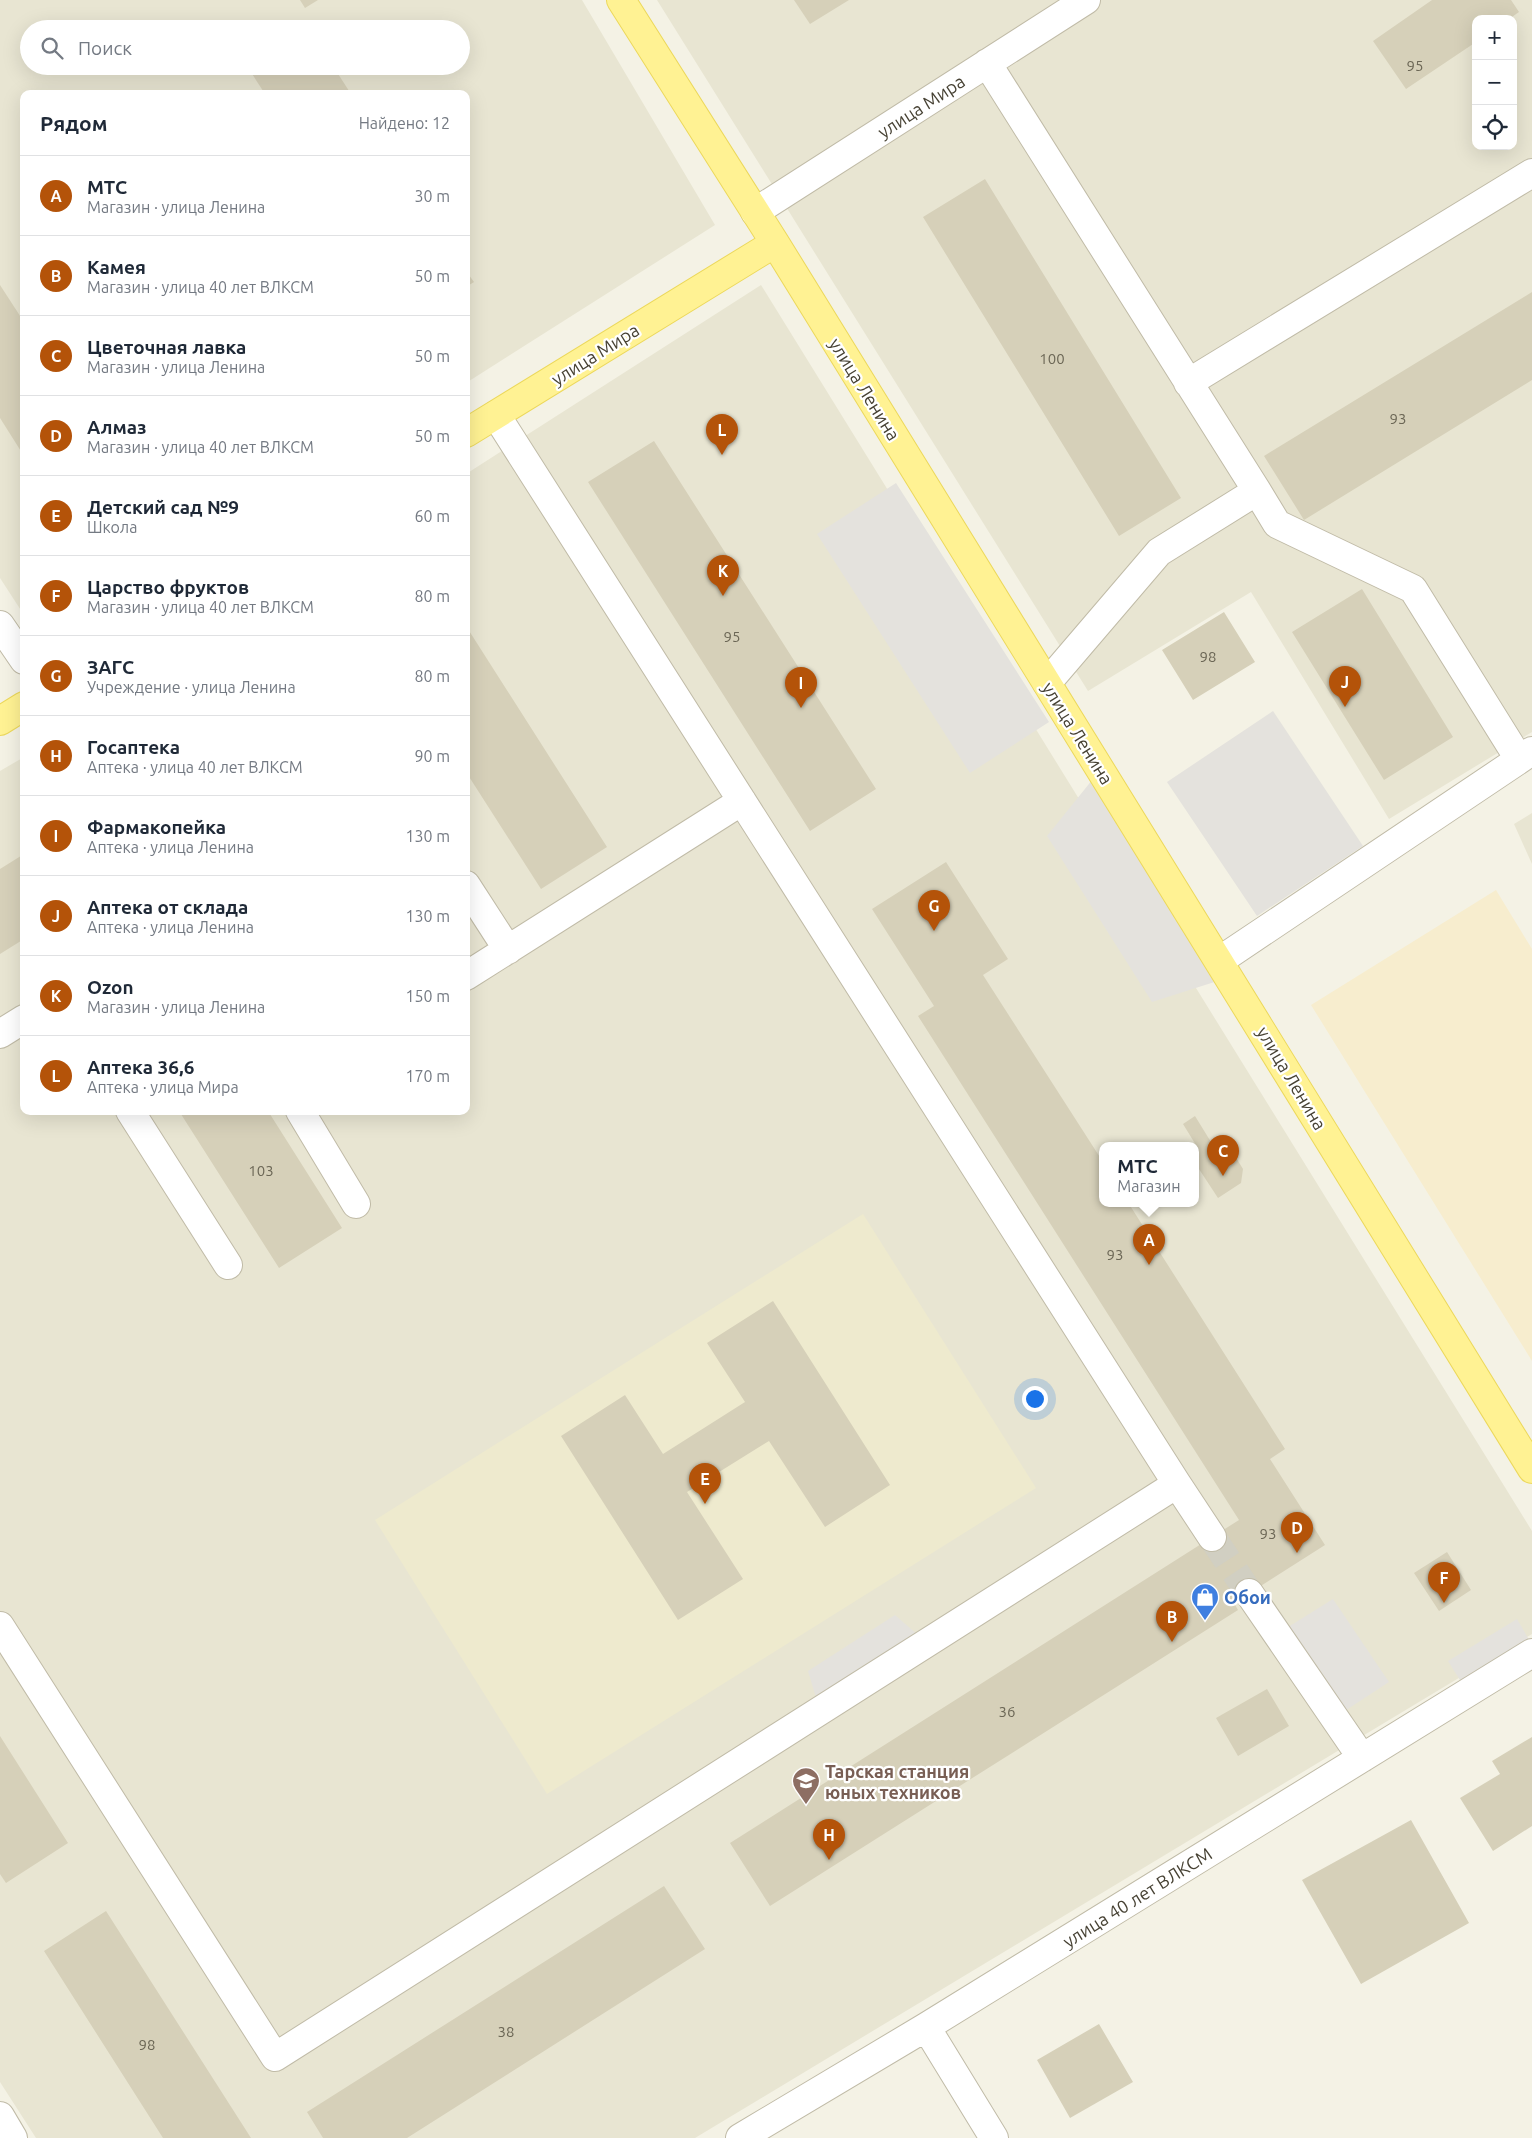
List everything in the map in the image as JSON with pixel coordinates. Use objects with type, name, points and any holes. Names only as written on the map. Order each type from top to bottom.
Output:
[{"type":"main road","name":"улица Ленина","points":[[622,0],[775,243],[1532,1468]]},
{"type":"main road","name":"улица Мира","points":[[470,431],[775,243]]},
{"type":"main road","points":[[0,721],[20,708]]},
{"type":"street","name":"улица Мира","points":[[755,212],[1086,0]]},
{"type":"street","points":[[987,63],[1277,524],[1413,589],[1526,755],[1220,961]]},
{"type":"street","points":[[1188,383],[1532,173]]},
{"type":"street","points":[[496,415],[1212,1537]]},
{"type":"street","points":[[1047,683],[1159,552],[1257,492]]},
{"type":"street","points":[[0,624],[20,654]]},
{"type":"street","points":[[470,974],[742,801]]},
{"type":"street","points":[[470,891],[508,950]]},
{"type":"street","points":[[0,1034],[20,1022]]},
{"type":"street","points":[[133,1115],[228,1265]]},
{"type":"street","points":[[302,1115],[356,1204]]},
{"type":"street","points":[[0,1626],[275,2057],[1177,1484]]},
{"type":"street","points":[[1249,1593],[1362,1758]]},
{"type":"street","name":"улица 40 лет ВЛКСМ","points":[[740,2138],[926,2027],[1532,1653]]},
{"type":"street","points":[[926,2027],[994,2138]]},
{"type":"street","points":[[0,2116],[14,2138]]},
{"type":"shaded area","points":[[0,0],[582,0],[715,225],[470,380],[470,90],[20,90],[20,609],[0,578]]},
{"type":"shaded area","points":[[657,0],[1532,0],[1532,732],[1389,819],[1251,592],[1088,691]]},
{"type":"shaded area","points":[[761,285],[1532,1531],[1532,1634],[695,2138],[36,2138],[0,2082],[0,771],[20,759],[20,1115],[470,1115],[470,471]]},
{"type":"shaded area","points":[[896,483],[1049,722],[970,773],[817,534]]},
{"type":"shaded area","points":[[1273,711],[1363,846],[1257,916],[1167,782]]},
{"type":"shaded area","points":[[1101,769],[1230,977],[1152,1002],[1047,836]]},
{"type":"shaded area","points":[[1532,813],[1532,864],[1514,824]]},
{"type":"shaded area","points":[[1496,890],[1532,949],[1532,1361],[1311,1005]]},
{"type":"shaded area","points":[[863,1214],[1036,1488],[547,1794],[375,1520]]},
{"type":"shaded area","points":[[1333,1599],[1389,1682],[1334,1718],[1277,1634]]},
{"type":"shaded area","points":[[895,1615],[927,1643],[820,1711],[808,1671]]},
{"type":"shaded area","points":[[1517,1619],[1532,1645],[1468,1693],[1448,1661]]},
{"type":"building","points":[[300,0],[318,0],[305,8]]},
{"type":"building","points":[[794,0],[849,0],[810,24]]},
{"type":"building","points":[[1432,0],[1511,0],[1519,12],[1515,15],[1472,15],[1472,45],[1406,89],[1373,41]]},
{"type":"building","points":[[253,75],[339,75],[348,90],[262,90]]},
{"type":"building","points":[[985,179],[1181,498],[1119,536],[923,217]]},
{"type":"building","points":[[470,276],[474,282],[470,284]]},
{"type":"building","points":[[0,285],[20,316],[20,450],[0,418]]},
{"type":"building","points":[[1532,292],[1532,380],[1304,520],[1264,456]]},
{"type":"building","points":[[654,441],[876,789],[810,831],[588,482]]},
{"type":"building","points":[[1362,589],[1453,737],[1384,780],[1292,632]]},
{"type":"building","points":[[1224,612],[1255,662],[1193,700],[1162,650]]},
{"type":"building","points":[[470,632],[607,847],[541,889],[470,778]]},
{"type":"building","points":[[20,856],[20,942],[0,954],[0,869]]},
{"type":"building","points":[[946,862],[1008,959],[983,975],[1099,1156],[1099,1207],[1131,1207],[1285,1449],[1270,1459],[1325,1545],[1234,1603],[1238,1610],[770,1906],[730,1843],[1239,1520],[918,1016],[934,1006],[872,909]]},
{"type":"building","points":[[182,1115],[271,1115],[342,1228],[279,1268]]},
{"type":"building","points":[[1195,1116],[1211,1142],[1227,1143],[1243,1169],[1241,1183],[1218,1198],[1199,1169],[1199,1142],[1194,1142],[1183,1124]]},
{"type":"building","points":[[773,1301],[890,1485],[825,1527],[769,1441],[687,1492],[743,1579],[678,1620],[561,1436],[625,1395],[663,1454],[745,1402],[707,1343]]},
{"type":"building","points":[[1447,1552],[1471,1590],[1439,1611],[1414,1573]]},
{"type":"building","points":[[1267,1689],[1289,1726],[1238,1756],[1216,1718]]},
{"type":"building","points":[[0,1736],[68,1843],[6,1883],[0,1874]]},
{"type":"building","points":[[1532,1737],[1532,1826],[1493,1851],[1460,1798],[1500,1774],[1492,1761]]},
{"type":"building","points":[[1411,1820],[1469,1923],[1361,1984],[1302,1880]]},
{"type":"building","points":[[664,1886],[705,1949],[407,2138],[323,2138],[307,2112]]},
{"type":"building","points":[[106,1911],[251,2138],[163,2138],[44,1951]]},
{"type":"building","points":[[1099,2024],[1133,2082],[1070,2118],[1037,2060]]},
{"type":"tunnel","points":[[1212,1537],[1249,1593]]},
{"type":"place","name":"Аптека 36,6","points":[[722,455]]},
{"type":"place","name":"Ozon","points":[[723,596]]},
{"type":"place","name":"Аптека от склада","points":[[1345,707]]},
{"type":"place","name":"Фармакопейка","points":[[801,708]]},
{"type":"place","name":"ЗАГС","points":[[934,931]]},
{"type":"place","name":"Цветочная лавка","points":[[1223,1176]]},
{"type":"place","name":"МТС","points":[[1149,1265]]},
{"type":"place","name":"Детский сад №9","points":[[705,1504]]},
{"type":"place","name":"Алмаз","points":[[1297,1553]]},
{"type":"place","name":"Царство фруктов","points":[[1444,1603]]},
{"type":"place","name":"Обои","points":[[1205,1621]]},
{"type":"place","name":"Камея","points":[[1172,1642]]},
{"type":"place","name":"Тарская станция юных техников","points":[[806,1805]]},
{"type":"place","name":"Госаптека","points":[[829,1860]]}]
